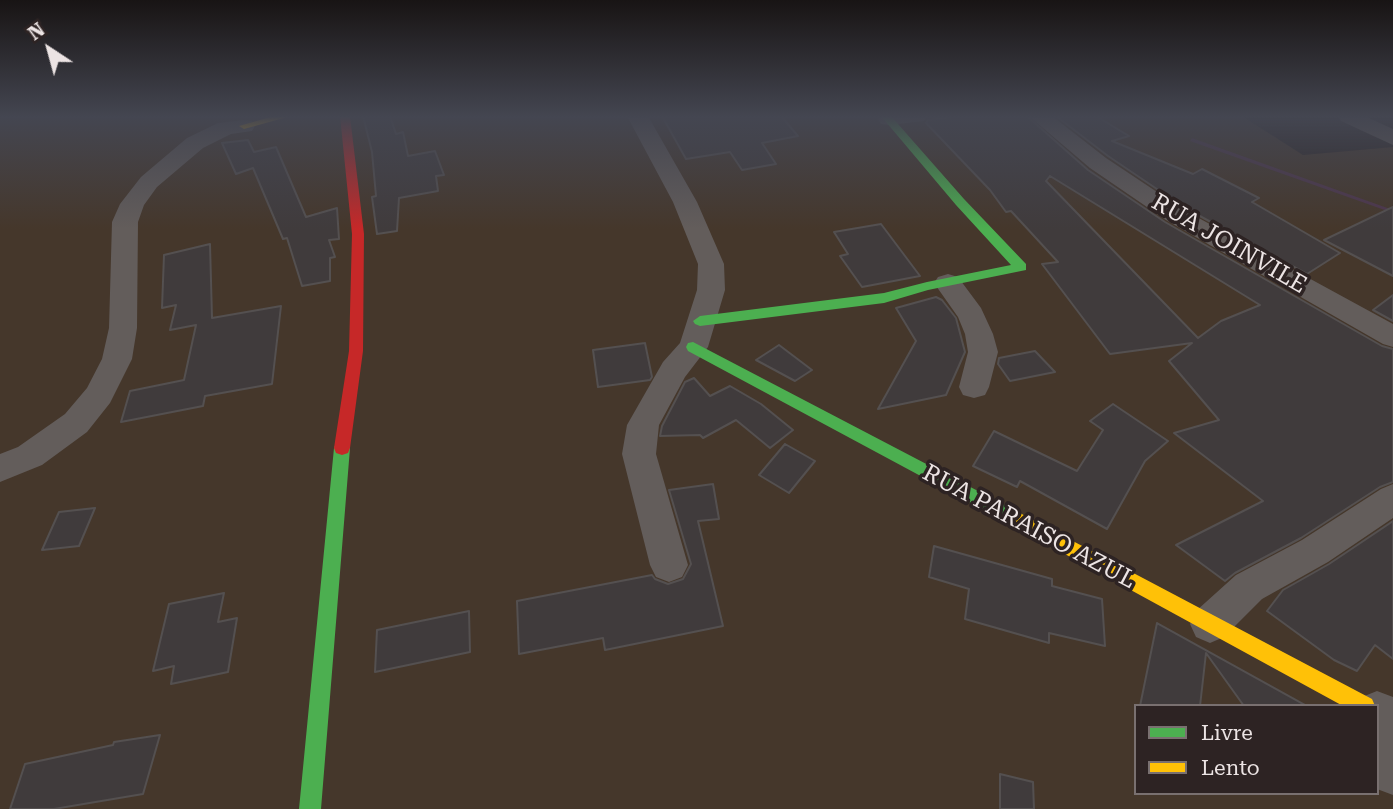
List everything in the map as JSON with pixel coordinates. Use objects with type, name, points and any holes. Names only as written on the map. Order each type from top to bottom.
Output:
[{"type":"street","points":[[0,468],[30,456],[76,423],[99,395],[117,359],[123,328],[125,222],[132,204],[149,182],[180,154]]},
{"type":"street","points":[[310,809],[337,482],[356,351],[358,234],[349,154]]},
{"type":"street","points":[[658,154],[684,202],[711,264],[711,290],[697,334],[643,425],[639,454],[669,565]]},
{"type":"street","points":[[697,334],[797,307],[884,298],[1021,267],[919,154]]},
{"type":"street","name":"RUA JOINVILE","points":[[1086,154],[1175,215],[1393,337]]},
{"type":"street","points":[[947,283],[971,315],[979,334],[983,352],[974,387]]},
{"type":"street","name":"RUA PARAISO AZUL","points":[[697,334],[1347,701]]},
{"type":"street","points":[[1210,624],[1249,587],[1315,551],[1393,499]]},
{"type":"street","points":[[1379,754],[1393,773]]},
{"type":"shaded area","points":[[0,154],[1393,154],[1393,809],[0,809]]},
{"type":"shaded area","points":[[1226,154],[1236,154],[1393,210],[1393,213]]},
{"type":"building","points":[[227,154],[279,154],[306,217],[337,208],[339,239],[329,240],[335,257],[330,258],[330,281],[302,286],[287,238],[283,239],[253,168],[236,174]]},
{"type":"building","points":[[372,154],[408,154],[408,156],[436,154],[444,175],[436,176],[438,191],[399,198],[397,231],[377,234],[372,197],[376,196]]},
{"type":"building","points":[[683,154],[719,154],[686,159]]},
{"type":"building","points":[[731,154],[769,154],[776,164],[742,170]]},
{"type":"building","points":[[955,154],[1070,154],[1088,170],[1165,222],[1382,346],[1393,349],[1393,482],[1380,487],[1301,538],[1225,581],[1176,545],[1263,501],[1174,433],[1219,420],[1169,361],[1192,343],[1110,354],[1042,264],[1058,262],[1011,211],[1006,212],[990,190]],"holes":[[[1050,176],[1260,305],[1221,321],[1198,338],[1046,181]]]},
{"type":"building","points":[[1105,154],[1143,154],[1193,174],[1202,169],[1259,198],[1252,202],[1340,253],[1307,274],[1185,208]]},
{"type":"building","points":[[1393,207],[1393,276],[1324,240]]},
{"type":"building","points":[[881,224],[920,276],[862,287],[840,256],[848,254],[834,232]]},
{"type":"building","points":[[210,244],[212,318],[281,306],[272,384],[205,396],[203,406],[121,422],[130,391],[184,380],[196,325],[170,330],[176,305],[162,308],[164,255]]},
{"type":"building","points":[[1393,295],[1393,321],[1373,310]]},
{"type":"building","points":[[936,297],[942,300],[956,318],[965,352],[946,395],[878,409],[916,341],[896,308]]},
{"type":"building","points":[[645,343],[652,377],[650,380],[598,387],[593,350]]},
{"type":"building","points":[[779,345],[812,370],[795,381],[756,360]]},
{"type":"building","points":[[1035,351],[1055,372],[1010,381],[998,364],[999,358]]},
{"type":"building","points":[[694,378],[710,396],[730,386],[761,404],[793,430],[770,448],[736,420],[703,438],[700,435],[660,436],[662,426],[685,382]]},
{"type":"building","points":[[1113,404],[1168,441],[1145,461],[1107,529],[1020,481],[1017,487],[973,466],[994,431],[1077,471],[1103,430],[1090,421]]},
{"type":"building","points":[[785,444],[815,461],[789,493],[759,475]]},
{"type":"building","points":[[713,484],[719,519],[698,521],[723,626],[605,650],[603,638],[519,654],[517,601],[652,575],[668,584],[683,579],[691,564],[669,490]]},
{"type":"building","points":[[95,508],[79,546],[42,550],[59,512]]},
{"type":"building","points":[[1393,521],[1393,659],[1375,645],[1357,671],[1334,660],[1267,611],[1283,590],[1329,564]]},
{"type":"building","points":[[934,546],[1052,579],[1052,586],[1102,599],[1105,646],[1049,633],[1049,643],[965,619],[969,589],[929,577]]},
{"type":"building","points":[[224,593],[218,622],[237,618],[228,672],[171,684],[174,666],[153,671],[169,604]]},
{"type":"building","points":[[469,611],[470,652],[375,672],[377,630]]},
{"type":"building","points":[[1157,623],[1303,704],[1243,704],[1206,653],[1200,704],[1140,704]]},
{"type":"building","points":[[160,735],[143,794],[54,809],[10,809],[25,764],[113,745],[114,742]]},
{"type":"building","points":[[1000,774],[1033,782],[1034,809],[1000,809]]},
{"type":"traffic: fast","points":[[700,321],[884,298],[927,286],[1021,267],[918,154]]},
{"type":"traffic: fast","points":[[693,347],[1016,519]]},
{"type":"traffic: fast","points":[[310,809],[342,448]]},
{"type":"traffic: slow","points":[[1016,519],[1361,704]]},
{"type":"traffic: jam","points":[[342,448],[356,351],[358,234],[349,154]]}]
